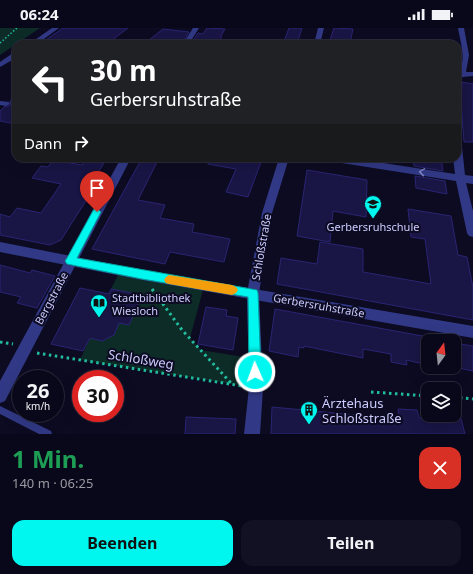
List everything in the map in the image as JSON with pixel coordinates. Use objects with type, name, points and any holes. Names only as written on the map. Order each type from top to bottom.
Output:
[{"type":"street","points":[[38,40],[56,28]]},
{"type":"street","points":[[188,40],[196,28]]},
{"type":"street","points":[[318,40],[321,28]]},
{"type":"street","points":[[461,28],[466,62],[461,72]]},
{"type":"street","points":[[0,65],[12,58]]},
{"type":"street","points":[[461,76],[473,74]]},
{"type":"street","name":"Bergstraße","points":[[0,396],[70,261],[124,162]]},
{"type":"street","name":"Schloßstraße","points":[[252,434],[256,388],[253,293],[266,213],[283,162]]},
{"type":"street","points":[[355,162],[473,180]]},
{"type":"street","points":[[458,162],[460,178],[473,233]]},
{"type":"street","name":"Gerbersruhstraße","points":[[0,247],[142,275],[473,332]]},
{"type":"lane","points":[[0,410],[48,434]]},
{"type":"path","points":[[0,43],[17,28]]},
{"type":"path","points":[[142,275],[182,330],[231,384]]},
{"type":"path","name":"Schloßweg","points":[[23,351],[256,388]]},
{"type":"path","points":[[371,392],[421,396]]},
{"type":"path","points":[[461,398],[473,399]]},
{"type":"green space","points":[[0,28],[40,28],[22,40],[12,40],[12,47],[0,55]]},
{"type":"green space","points":[[120,271],[204,286],[190,338],[201,350],[250,358],[250,387],[80,360],[90,338],[102,341],[119,323],[129,325],[141,296],[111,289]]},
{"type":"building","points":[[63,28],[128,28],[112,40],[46,40]]},
{"type":"building","points":[[207,28],[225,29],[221,36],[221,40],[194,40],[198,33],[203,34]]},
{"type":"building","points":[[289,28],[302,28],[298,40],[284,40]]},
{"type":"building","points":[[334,28],[353,29],[351,40],[330,40]]},
{"type":"building","points":[[163,29],[189,32],[184,40],[149,40]]},
{"type":"building","points":[[462,82],[473,84],[473,142],[464,142],[461,103]]},
{"type":"building","points":[[12,99],[12,123],[0,121],[0,111],[4,107],[11,105],[10,101]]},
{"type":"building","points":[[52,162],[65,162],[82,165],[84,162],[105,162],[89,187],[94,188],[61,240],[50,245],[0,235],[0,214],[10,217],[17,208],[41,213],[61,184],[32,178],[41,166],[48,167]]},
{"type":"building","points":[[140,162],[157,162],[138,200],[165,205],[160,218],[194,224],[192,232],[230,239],[224,262],[170,252],[165,264],[92,249]]},
{"type":"building","points":[[208,162],[261,162],[248,197],[226,192],[236,169],[208,164]]},
{"type":"building","points":[[414,162],[442,162],[443,171],[414,166]]},
{"type":"building","points":[[307,170],[367,180],[366,217],[333,211],[330,242],[297,236]]},
{"type":"building","points":[[415,176],[445,181],[447,194],[416,188]]},
{"type":"building","points":[[408,209],[451,216],[458,255],[467,257],[473,288],[473,320],[277,284],[281,258],[317,264],[320,242],[363,249],[363,272],[431,284],[425,239],[411,237]]},
{"type":"building","points":[[0,265],[30,273],[32,270],[55,276],[37,308],[17,303],[21,297],[0,292]]},
{"type":"building","name":"Stadtbibliothek Wiesloch","points":[[80,288],[109,294],[111,289],[142,295],[129,325],[119,323],[114,335],[102,341],[90,338],[83,351],[51,344]]},
{"type":"building","points":[[206,307],[227,310],[226,316],[238,318],[233,350],[198,344]]},
{"type":"building","points":[[275,309],[421,336],[421,363],[406,360],[407,365],[391,362],[391,354],[363,349],[363,358],[304,346],[304,348],[299,347],[298,357],[269,351]]},
{"type":"building","points":[[461,344],[473,346],[473,371],[461,368]]},
{"type":"building","points":[[272,407],[399,419],[398,409],[417,410],[419,418],[421,418],[421,422],[461,422],[461,419],[465,434],[271,434]]},
{"type":"building","points":[[186,417],[236,419],[235,434],[185,434]]},
{"type":"slow traffic","points":[[169,280],[232,290]]},
{"type":"place","name":"Gerbersruhschule","points":[[373,219]]},
{"type":"place","name":"Stadtbibliothek Wiesloch","points":[[99,318]]},
{"type":"place","name":"Ärztehaus Schloßstraße","points":[[309,425]]},
{"type":"route","points":[[97,212],[70,261],[204,286],[253,293],[255,372]]}]
